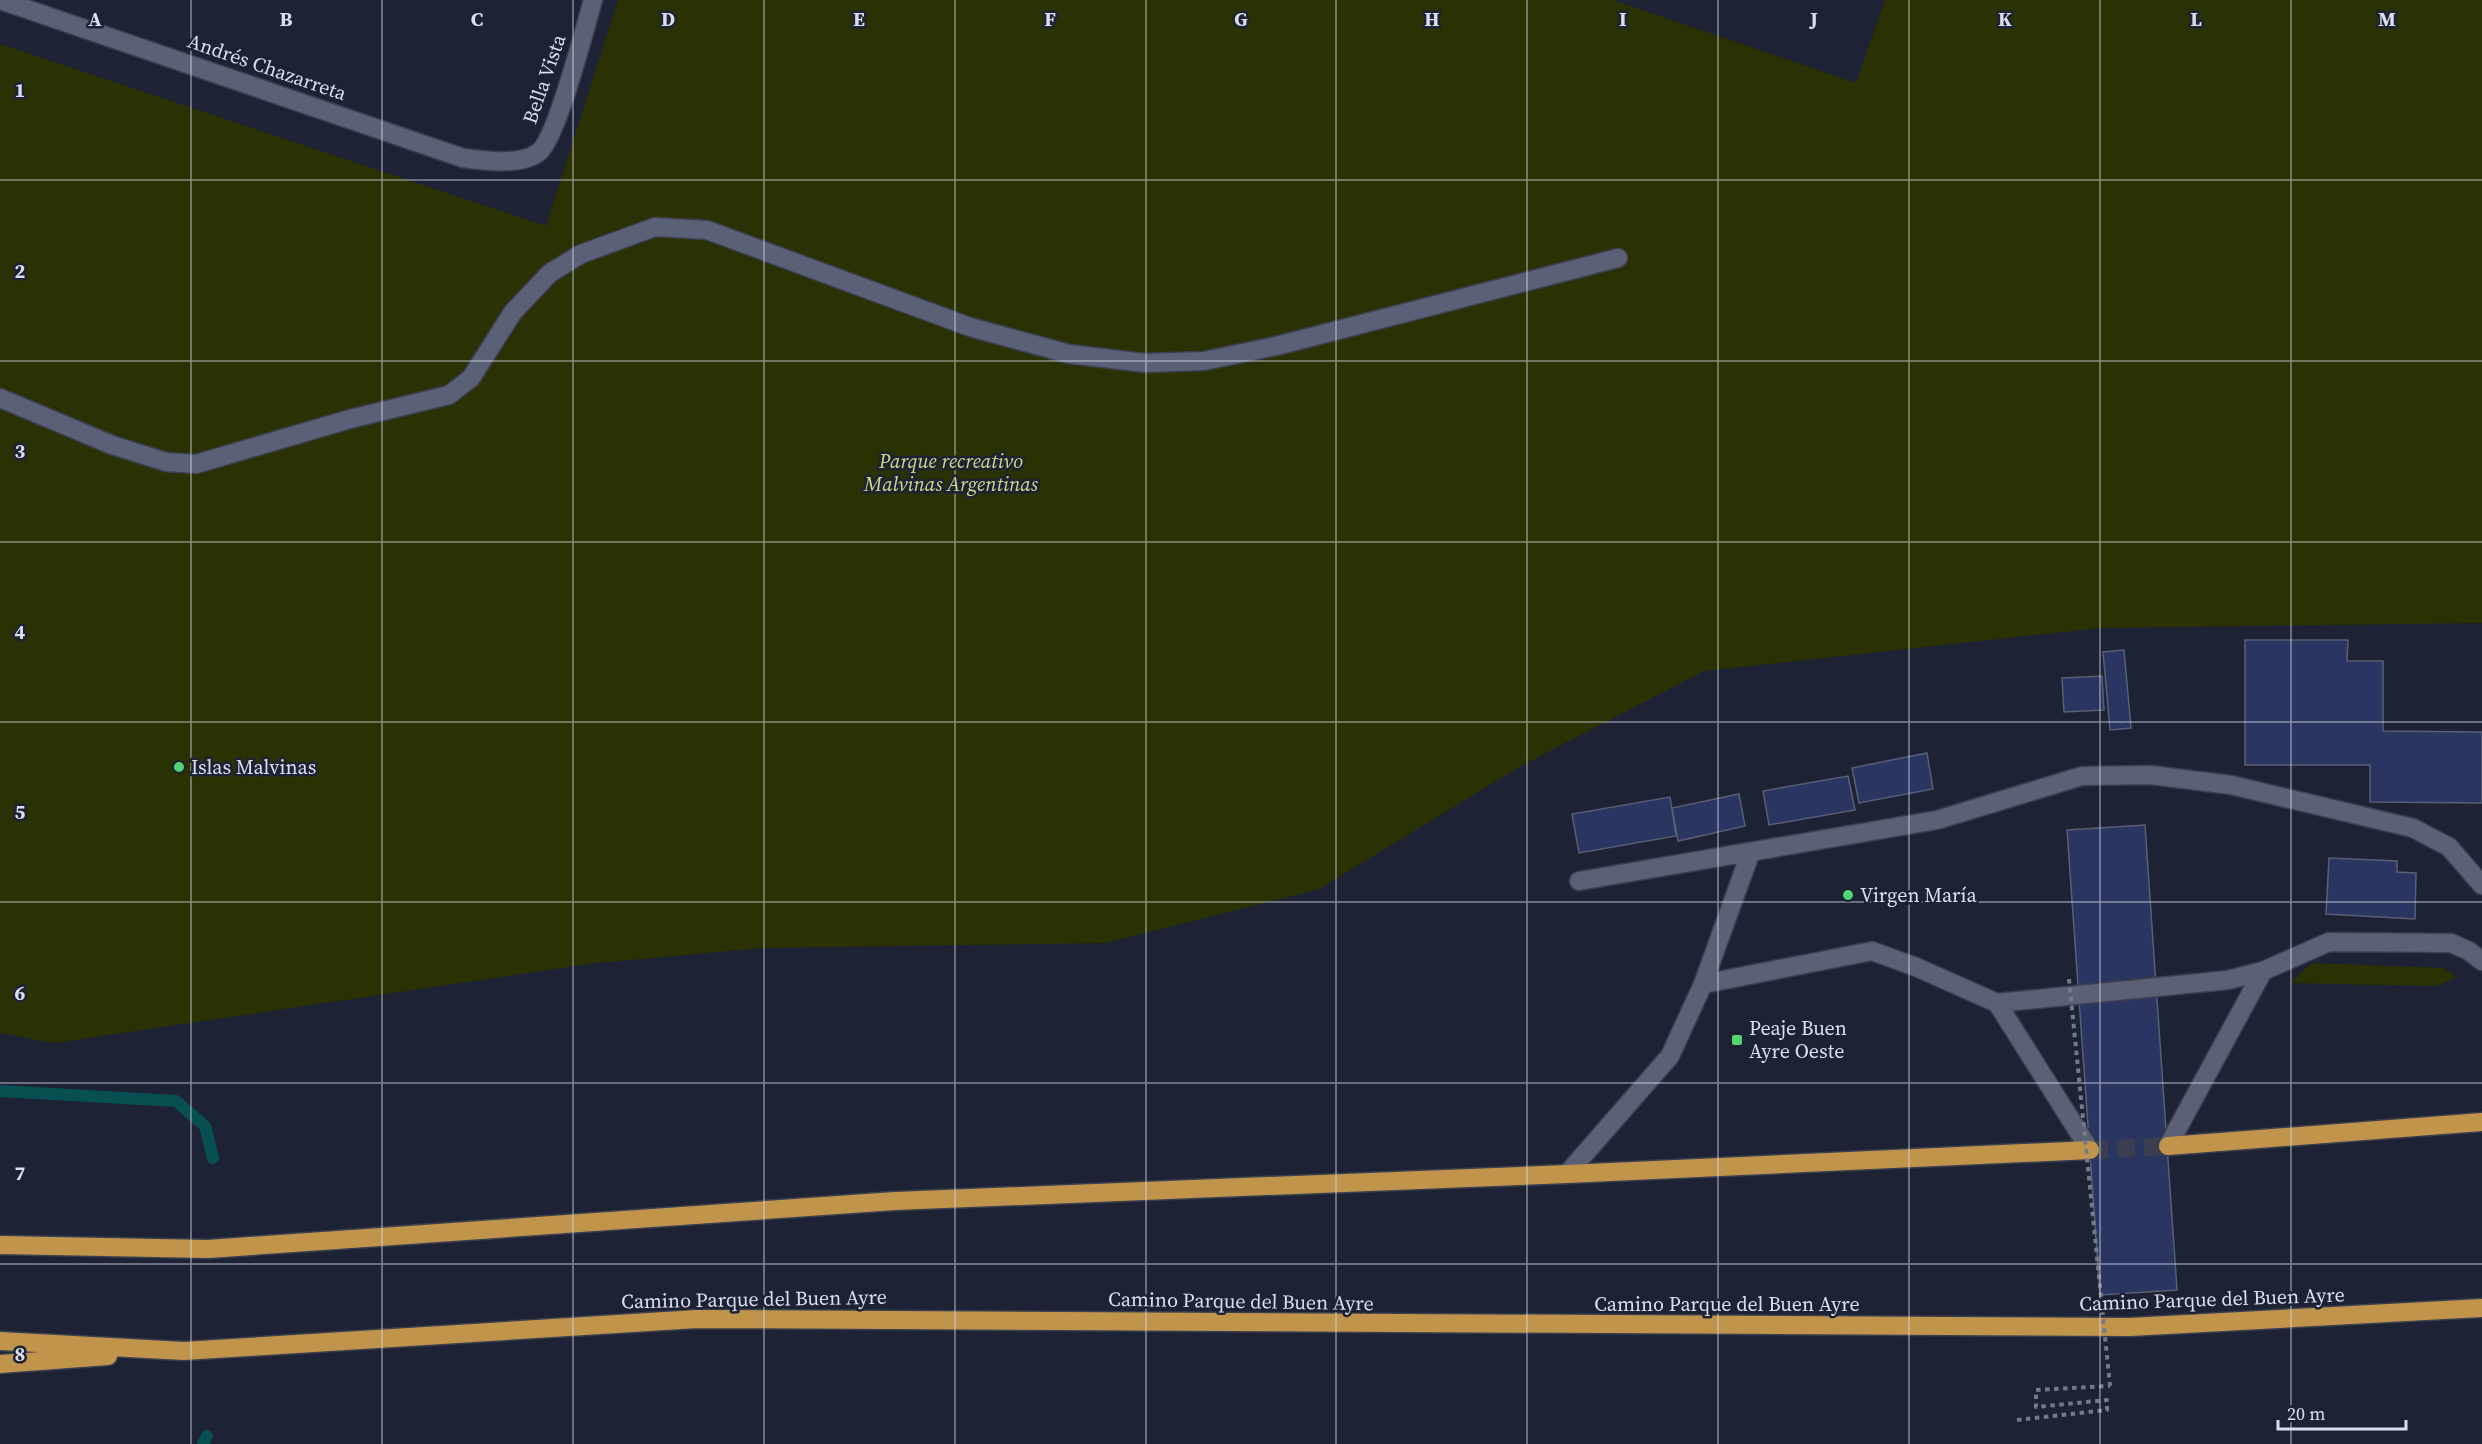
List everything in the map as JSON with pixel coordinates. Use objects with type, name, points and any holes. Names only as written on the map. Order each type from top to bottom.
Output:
[{"type":"highway","points":[[2168,1146],[2482,1122]]},
{"type":"highway","points":[[0,1245],[208,1249],[895,1201],[2090,1150]]},
{"type":"highway","name":"Camino Parque del Buen Ayre","points":[[0,1341],[184,1351],[697,1319],[2130,1327],[2482,1308]]},
{"type":"highway","points":[[0,1364],[184,1351]]},
{"type":"street","name":"Andrés Chazarreta","points":[[0,0],[463,158],[494,163],[522,159]]},
{"type":"street","name":"Bella Vista","points":[[522,159],[539,152],[553,130],[593,0]]},
{"type":"street","points":[[0,398],[112,445],[166,462],[196,464],[350,419],[448,395],[471,378],[513,312],[550,273],[581,254],[655,226],[707,230],[970,327],[1069,354],[1145,363],[1204,361],[1276,346],[1618,258]]},
{"type":"street","points":[[1579,881],[1750,854],[1937,820],[2082,776],[2151,775],[2231,785],[2413,828],[2449,847],[2482,885]]},
{"type":"street","points":[[1567,1174],[1670,1056],[1703,984],[1750,854]]},
{"type":"street","points":[[1703,984],[1872,951],[1916,967],[1997,1002],[2228,980],[2263,971],[2329,942],[2451,944],[2469,951],[2482,961]]},
{"type":"street","points":[[2168,1146],[2263,971]]},
{"type":"street","points":[[1997,1002],[2090,1150]]},
{"type":"path","points":[[2017,1420],[2107,1410],[2107,1400],[2036,1407],[2036,1390],[2110,1386],[2069,979]]},
{"type":"green space","name":"Parque recreativo Malvinas Argentinas","points":[[618,0],[1613,0],[1856,83],[1885,0],[2482,0],[2482,623],[2100,628],[1704,671],[1521,766],[1319,889],[1106,943],[763,948],[597,963],[54,1043],[0,1033],[0,44],[546,226]]},
{"type":"green space","points":[[2312,963],[2444,968],[2457,977],[2436,986],[2290,983]]},
{"type":"building","points":[[2245,640],[2348,640],[2347,661],[2383,661],[2383,731],[2482,732],[2482,803],[2370,802],[2370,765],[2245,765]]},
{"type":"building","points":[[2124,650],[2131,728],[2110,730],[2103,652]]},
{"type":"building","points":[[2102,676],[2104,710],[2064,712],[2062,678]]},
{"type":"building","points":[[1927,753],[1933,789],[1859,803],[1852,768]]},
{"type":"building","points":[[1848,776],[1855,810],[1769,825],[1763,791]]},
{"type":"building","points":[[1739,794],[1745,826],[1678,841],[1672,808]]},
{"type":"building","points":[[1670,797],[1676,836],[1579,853],[1572,814]]},
{"type":"building","points":[[2145,825],[2177,1290],[2100,1295],[2067,830]]},
{"type":"building","points":[[2329,858],[2397,861],[2397,872],[2416,873],[2415,919],[2326,914]]},
{"type":"waterway","points":[[0,1091],[176,1101],[205,1126],[213,1158]]},
{"type":"waterway","points":[[203,1444],[207,1436]]},
{"type":"tunnel","points":[[2090,1150],[2168,1146]]},
{"type":"place","name":"Islas Malvinas","points":[[179,767]]},
{"type":"place","name":"Virgen María","points":[[1848,895]]},
{"type":"place","name":"Peaje Buen Ayre Oeste","points":[[1737,1040]]}]
